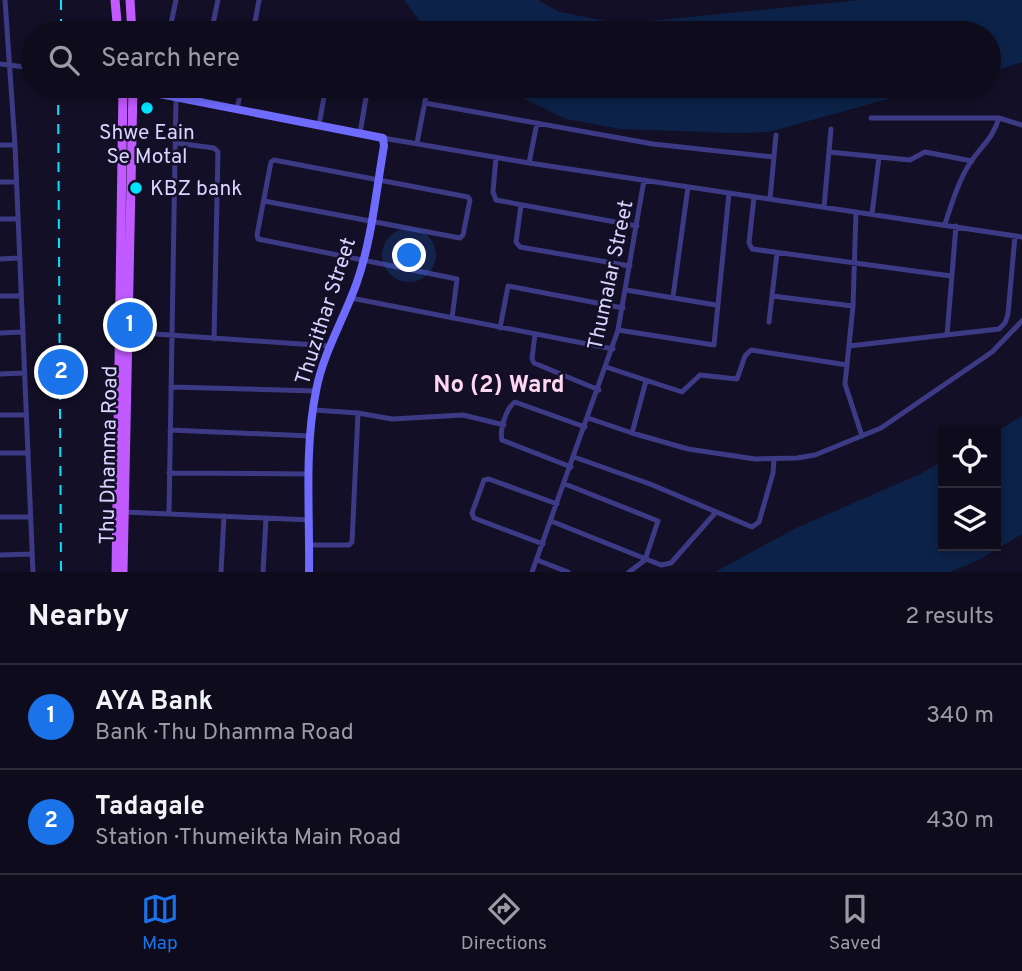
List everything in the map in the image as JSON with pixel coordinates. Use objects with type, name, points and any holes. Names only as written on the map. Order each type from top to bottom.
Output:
[{"type":"main road","points":[[115,0],[117,21]]},
{"type":"main road","points":[[130,0],[131,21]]},
{"type":"main road","name":"Thu Dhamma Road","points":[[123,572],[127,332],[126,98]]},
{"type":"main road","name":"Thu Dhamma Road","points":[[116,572],[126,98]]},
{"type":"main road","points":[[181,98],[360,133],[383,142]]},
{"type":"main road","name":"Thuzithar Street","points":[[309,572],[311,436],[316,391],[363,260],[383,142]]},
{"type":"street","points":[[5,0],[3,11],[15,145],[33,572]]},
{"type":"street","points":[[172,21],[176,0]]},
{"type":"street","points":[[214,21],[218,0]]},
{"type":"street","points":[[255,21],[259,0]]},
{"type":"street","points":[[0,64],[21,66]]},
{"type":"street","points":[[169,513],[176,98]]},
{"type":"street","points":[[237,109],[239,98]]},
{"type":"street","points":[[318,125],[324,98]]},
{"type":"street","points":[[360,133],[366,98]]},
{"type":"street","points":[[417,142],[426,98]]},
{"type":"street","points":[[425,103],[653,144],[774,157]]},
{"type":"street","points":[[871,118],[999,118],[1022,125]]},
{"type":"street","points":[[945,224],[960,180],[972,160],[994,135],[999,118]]},
{"type":"street","points":[[529,163],[537,123]]},
{"type":"street","points":[[824,208],[831,129]]},
{"type":"street","points":[[770,199],[776,135]]},
{"type":"street","points":[[383,142],[417,142],[529,163],[1018,236],[1008,314],[999,329],[849,346]]},
{"type":"street","points":[[176,143],[217,149],[214,339]]},
{"type":"street","points":[[0,145],[15,145]]},
{"type":"street","points":[[829,152],[910,160],[925,152],[972,160]]},
{"type":"street","points":[[495,157],[494,198],[637,226]]},
{"type":"street","points":[[872,214],[879,157]]},
{"type":"street","points":[[264,201],[460,237],[463,234],[470,198],[274,160],[271,163],[264,201],[258,239],[457,279],[452,318]]},
{"type":"street","name":"Thumalar Street","points":[[532,572],[613,349],[623,308],[644,180]]},
{"type":"street","points":[[0,182],[15,182]]},
{"type":"street","points":[[673,297],[688,187]]},
{"type":"street","points":[[618,330],[714,345],[729,193]]},
{"type":"street","points":[[754,197],[749,246],[777,253],[951,276]]},
{"type":"street","points":[[521,205],[516,242],[520,247],[630,266]]},
{"type":"street","points":[[856,212],[853,306],[846,390],[862,436]]},
{"type":"street","points":[[0,219],[17,219]]},
{"type":"street","points":[[947,335],[956,226]]},
{"type":"street","points":[[768,322],[777,253]]},
{"type":"street","points":[[0,259],[19,258]]},
{"type":"street","points":[[500,328],[508,286],[623,308]]},
{"type":"street","points":[[626,290],[716,305]]},
{"type":"street","points":[[0,296],[20,296]]},
{"type":"street","points":[[772,296],[853,306]]},
{"type":"street","points":[[351,298],[613,349]]},
{"type":"street","points":[[588,418],[688,449],[755,459],[815,455],[881,428],[992,352],[1022,321]]},
{"type":"street","points":[[0,333],[22,332]]},
{"type":"street","points":[[127,332],[330,346]]},
{"type":"street","points":[[536,334],[532,359],[534,363],[599,390]]},
{"type":"street","points":[[606,367],[682,391],[700,375],[737,379],[745,356],[751,350],[847,365]]},
{"type":"street","points":[[0,374],[24,373]]},
{"type":"street","points":[[632,433],[646,381]]},
{"type":"street","points":[[171,387],[316,391]]},
{"type":"street","points":[[571,467],[502,440],[500,437],[512,402],[585,427]]},
{"type":"street","points":[[314,410],[401,419],[463,415],[504,425]]},
{"type":"street","points":[[309,545],[349,545],[352,542],[358,413]]},
{"type":"street","points":[[0,415],[26,415]]},
{"type":"street","points":[[170,430],[311,436]]},
{"type":"street","points":[[0,453],[27,453]]},
{"type":"street","points":[[575,457],[650,484],[752,527],[756,526],[773,473],[774,459]]},
{"type":"street","points":[[169,473],[310,474]]},
{"type":"street","points":[[543,544],[474,518],[472,513],[485,478],[558,504]]},
{"type":"street","points":[[565,484],[658,521],[645,560],[629,572]]},
{"type":"street","points":[[124,512],[310,520]]},
{"type":"street","points":[[551,521],[662,565],[671,563],[716,512]]},
{"type":"street","points":[[221,572],[224,516]]},
{"type":"street","points":[[0,517],[30,517]]},
{"type":"street","points":[[263,572],[267,518]]},
{"type":"street","points":[[0,555],[32,554]]},
{"type":"street","points":[[537,559],[568,572]]},
{"type":"water","points":[[404,0],[538,0],[560,12],[606,21],[419,21]]},
{"type":"water","points":[[859,0],[1022,0],[1022,62],[1001,69],[1001,21],[651,21]]},
{"type":"water","points":[[523,98],[892,98],[769,132],[620,129],[566,119]]},
{"type":"water","points":[[1022,416],[1022,534],[1001,547],[1001,488],[1001,429]]},
{"type":"water","points":[[938,464],[938,551],[994,551],[950,572],[715,572],[794,529]]},
{"type":"railway","points":[[61,0],[61,21]]},
{"type":"railway","points":[[58,98],[61,572]]},
{"type":"place","name":"Shwe Eain Se Motal","points":[[147,108]]},
{"type":"place","name":"KBZ bank","points":[[136,188]]},
{"type":"place","name":"AYA Bank","points":[[130,325]]},
{"type":"place","name":"Tadagale","points":[[61,372]]},
{"type":"district","name":"No (2) Ward","points":[[499,384]]}]
